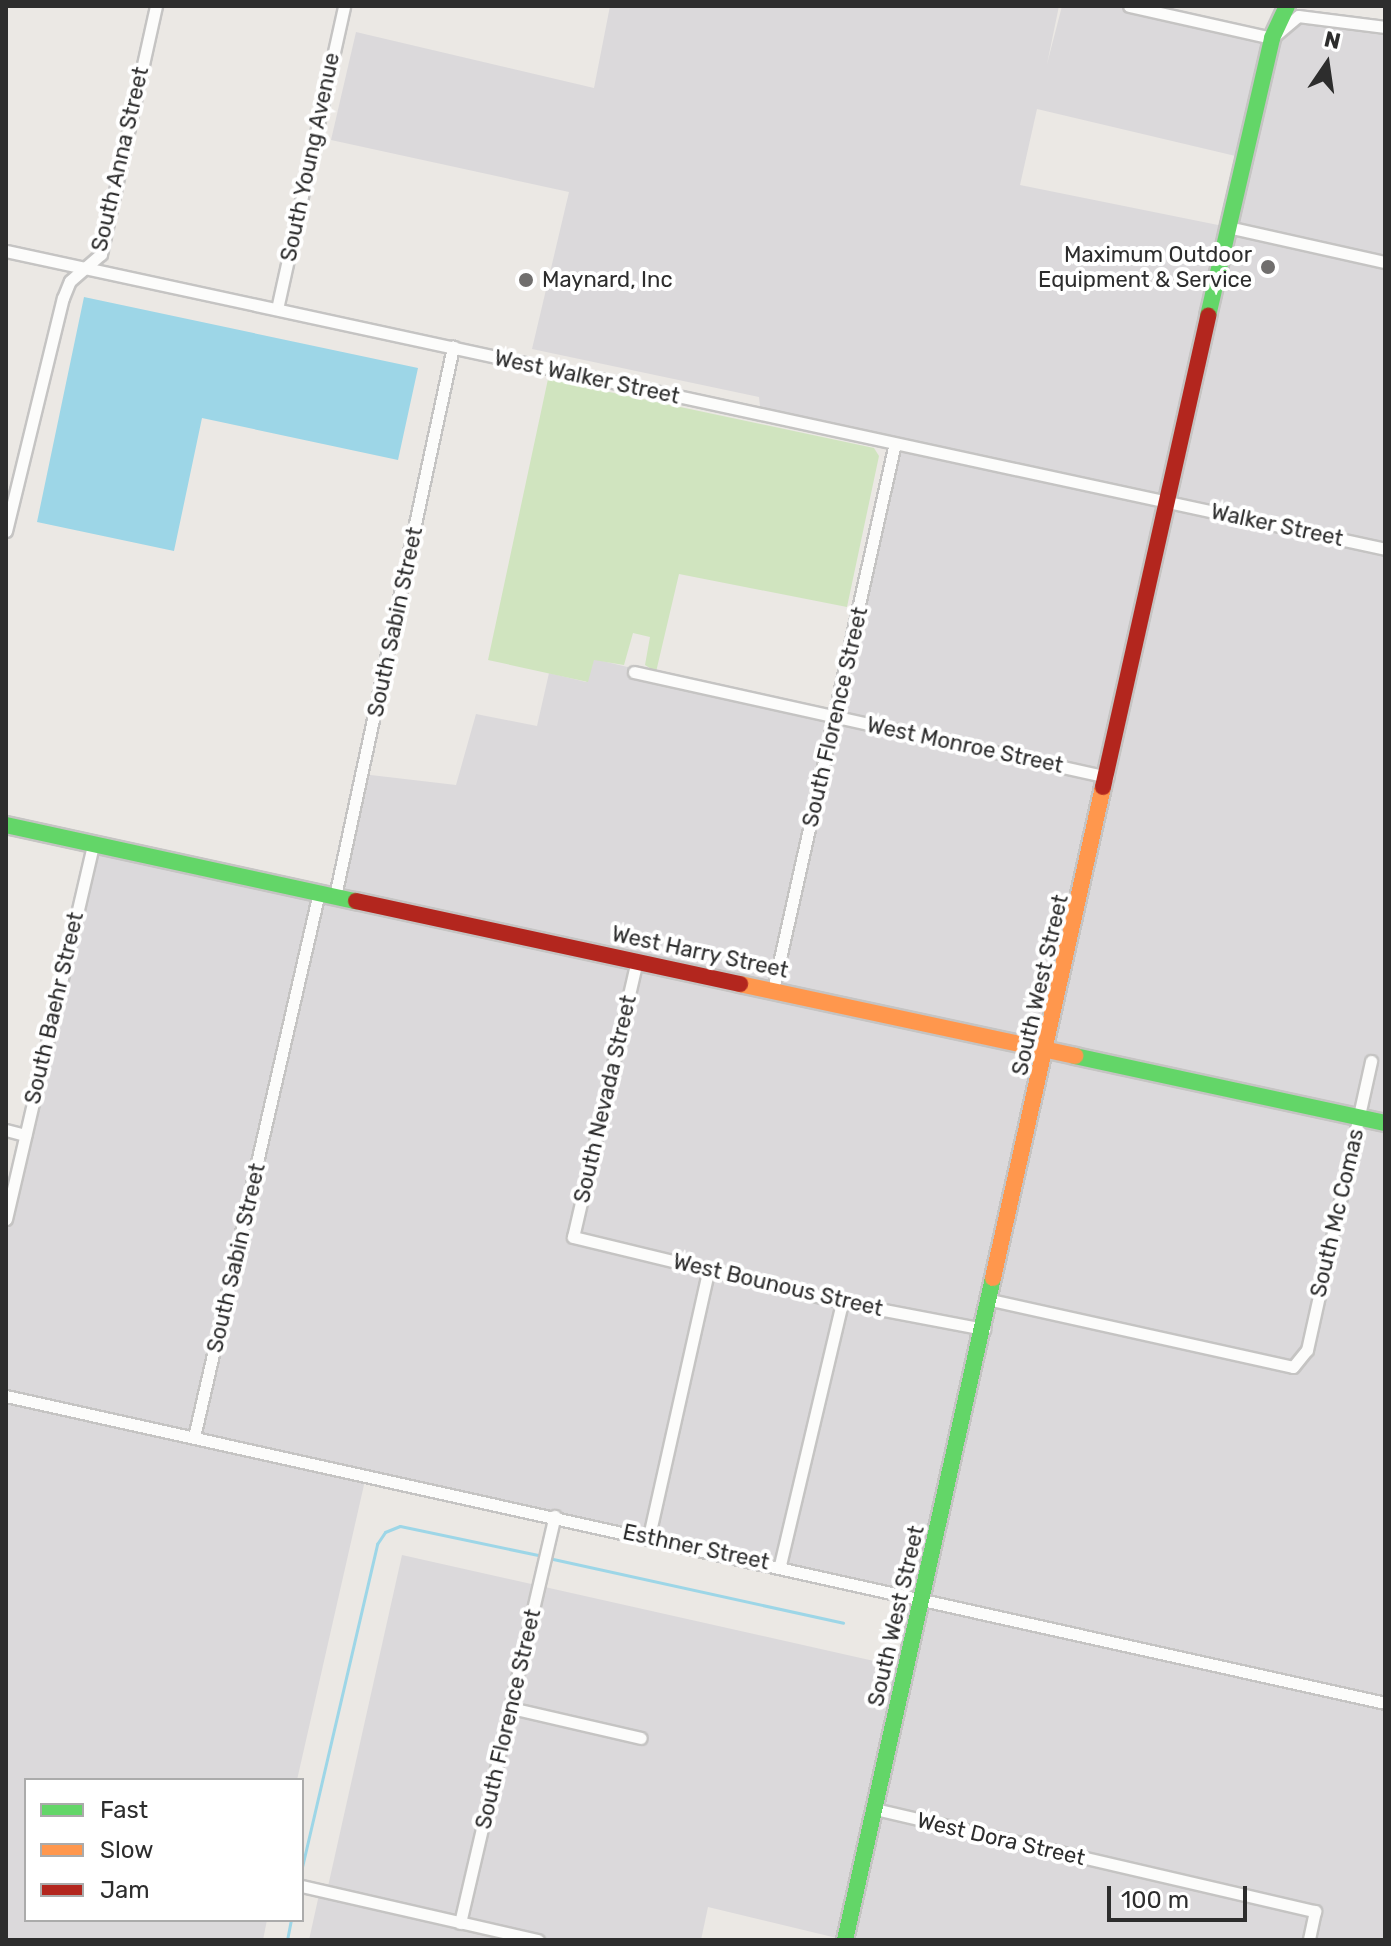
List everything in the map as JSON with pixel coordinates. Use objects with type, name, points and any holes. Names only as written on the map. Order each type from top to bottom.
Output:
[{"type":"main road","name":"South West Street","points":[[1272,6],[1272,38]]},
{"type":"main road","name":"South West Street","points":[[845,1940],[1048,1050],[1228,227],[1272,38],[1287,6]]},
{"type":"main road","name":"West Harry Street","points":[[6,825],[1385,1123]]},
{"type":"street","name":"South Anna Street","points":[[6,531],[63,298],[70,281],[88,269],[101,254],[156,6]]},
{"type":"street","name":"South Young Avenue","points":[[277,309],[344,6]]},
{"type":"street","points":[[1129,6],[1272,38],[1298,16],[1385,27]]},
{"type":"street","points":[[1228,227],[1385,262]]},
{"type":"street","name":"West Walker Street","points":[[6,251],[1169,501]]},
{"type":"street","name":"South Sabin Street","points":[[194,1437],[327,894],[453,347]]},
{"type":"street","name":"South Florence Street","points":[[773,990],[895,443]]},
{"type":"street","name":"Walker Street","points":[[1169,501],[1385,549]]},
{"type":"street","name":"West Monroe Street","points":[[634,672],[1108,777]]},
{"type":"street","name":"South Baehr Street","points":[[6,1219],[93,844]]},
{"type":"street","name":"South Nevada Street","points":[[573,1237],[637,960]]},
{"type":"street","name":"South Mc Comas","points":[[991,1300],[1276,1366],[1299,1363],[1307,1350],[1371,1061]]},
{"type":"street","points":[[6,1130],[25,1135]]},
{"type":"street","name":"West Bounous Street","points":[[573,1237],[842,1302],[984,1329]]},
{"type":"street","points":[[649,1536],[708,1271]]},
{"type":"street","points":[[780,1565],[842,1302]]},
{"type":"street","name":"Esthner Street","points":[[6,1396],[780,1565],[1385,1703]]},
{"type":"street","name":"South Florence Street","points":[[460,1923],[555,1516]]},
{"type":"street","points":[[511,1708],[641,1738]]},
{"type":"street","name":"West Dora Street","points":[[875,1809],[1315,1911],[1309,1940]]},
{"type":"street","points":[[304,1886],[538,1940]]},
{"type":"shaded area","points":[[610,6],[1059,6],[1047,64],[1062,6],[1129,6],[1272,38],[1294,18],[1385,26],[1385,1940],[845,1940],[708,1907],[701,1940],[309,1940],[320,1890],[327,1891],[402,1555],[905,1668],[922,1598],[366,1476],[297,1778],[24,1778],[24,1922],[267,1922],[263,1940],[6,1940],[6,1223],[93,844],[334,896],[362,774],[456,785],[476,714],[537,726],[549,673],[586,682],[594,659],[834,716],[895,443],[761,415],[759,397],[532,349],[569,192],[331,140],[356,32],[594,88]],"holes":[[[1037,109],[1244,158],[1228,227],[1020,185]]]},
{"type":"green space","points":[[548,379],[874,448],[879,456],[847,607],[679,574],[656,672],[645,665],[650,637],[633,633],[624,665],[594,660],[588,682],[488,660]]},
{"type":"water","points":[[84,297],[418,368],[398,460],[202,418],[174,551],[37,522]]},
{"type":"waterway","points":[[304,1858],[377,1544],[385,1532],[400,1526],[538,1555]]},
{"type":"waterway","points":[[553,1559],[843,1623]]},
{"type":"waterway","points":[[287,1940],[291,1922]]},
{"type":"traffic: fast","points":[[1208,316],[1272,38],[1287,6]]},
{"type":"traffic: fast","points":[[6,825],[356,901]]},
{"type":"traffic: fast","points":[[1075,1056],[1385,1123]]},
{"type":"traffic: fast","points":[[845,1940],[993,1278]]},
{"type":"traffic: slow","points":[[993,1278],[1103,787]]},
{"type":"traffic: slow","points":[[740,984],[1075,1056]]},
{"type":"traffic: jam","points":[[1103,787],[1208,316]]},
{"type":"traffic: jam","points":[[356,901],[740,984]]},
{"type":"place","name":"Maximum Outdoor Equipment & Service","points":[[1268,267]]},
{"type":"place","name":"Maynard, Inc","points":[[526,280]]}]
